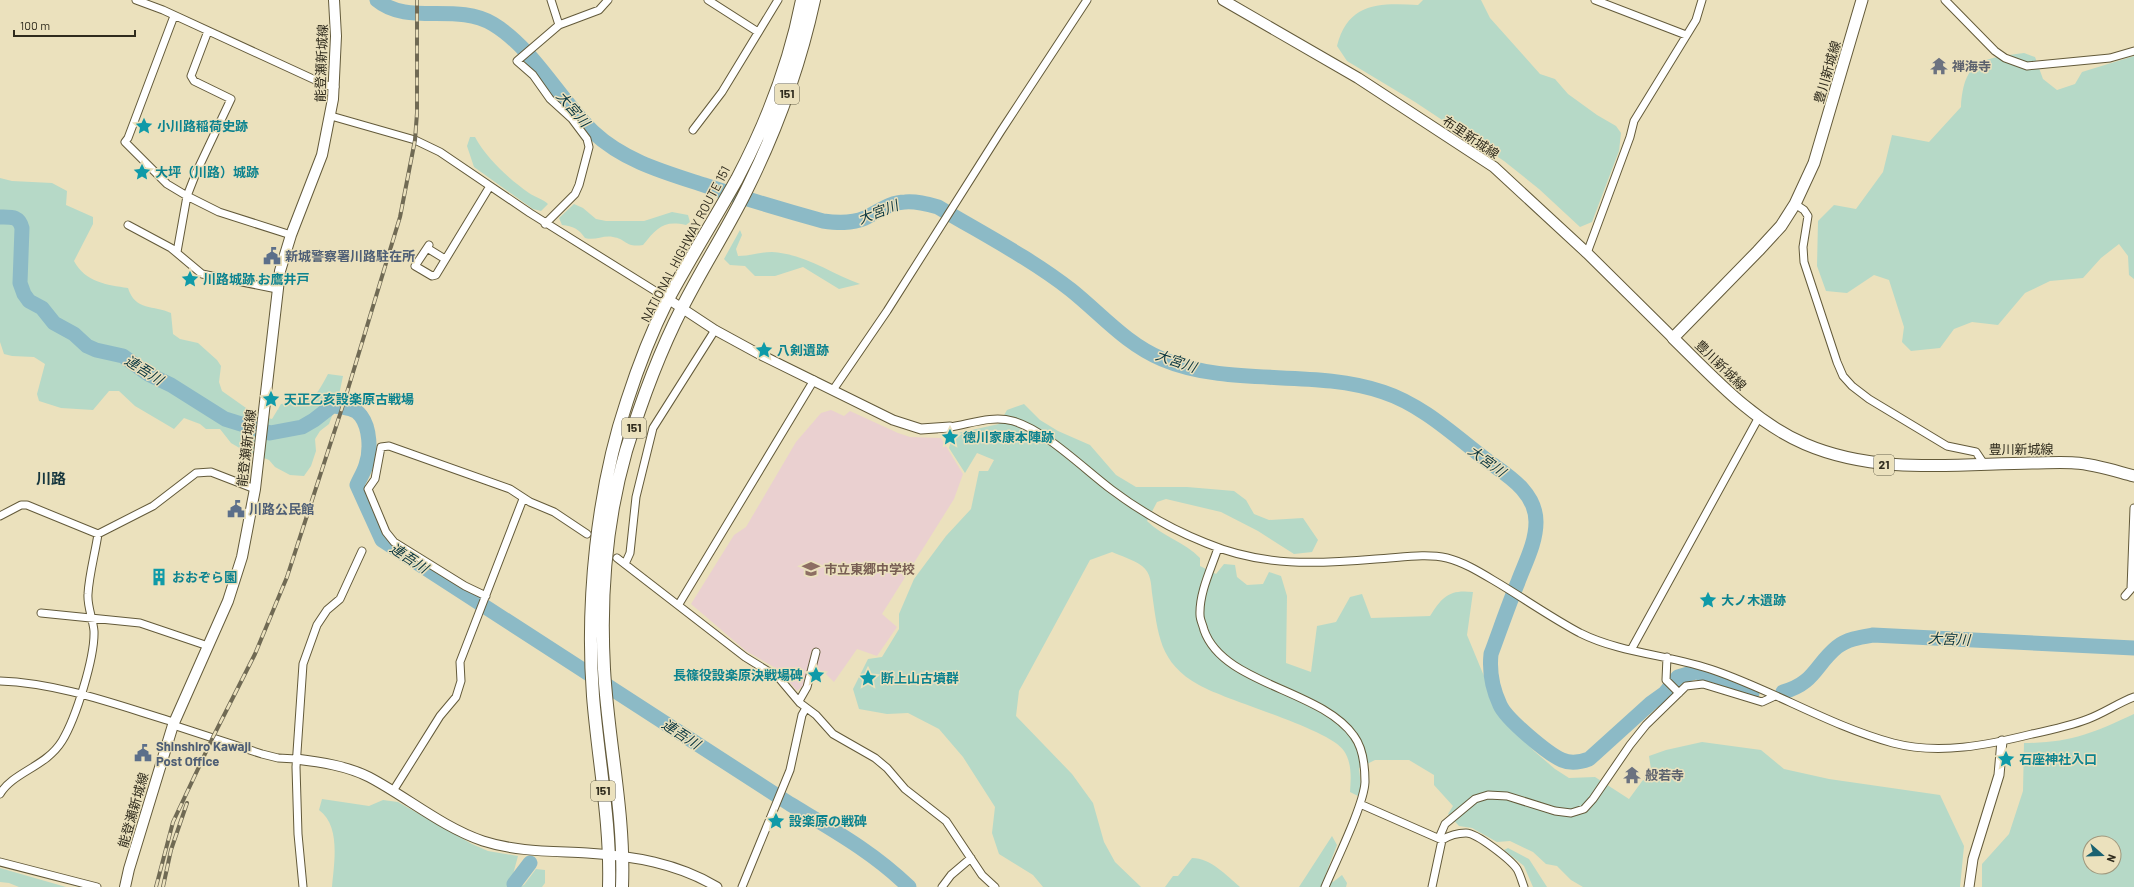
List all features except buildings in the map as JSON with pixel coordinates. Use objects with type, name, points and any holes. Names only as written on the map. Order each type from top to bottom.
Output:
[{"type":"highway","name":"NATIONAL HIGHWAY ROUTE 151","points":[[609,887],[608,856],[591,664],[595,559],[607,484],[627,401],[658,320],[668,299],[736,180],[769,111],[789,51],[802,0]]},
{"type":"highway","name":"NATIONAL HIGHWAY ROUTE 151","points":[[622,887],[623,857],[617,782],[604,670],[604,590],[611,525],[618,486],[638,416],[665,346],[682,308],[749,185],[790,88],[814,0]]},
{"type":"main road","name":"能登瀬新城線","points":[[125,887],[174,725],[237,576],[248,534],[255,489],[278,290],[284,255],[322,155],[331,116],[335,87],[334,0]]},
{"type":"main road","name":"布里新城線","points":[[1223,0],[1358,78],[1494,167],[1587,253],[1673,338]]},
{"type":"main road","name":"豊川新城線","points":[[1862,0],[1814,163],[1796,204],[1781,226],[1673,338],[1736,399],[1759,417],[1805,444],[1840,456],[1868,463],[1898,466],[2075,463],[2108,469],[2134,476]]},
{"type":"street","points":[[136,0],[319,82],[335,87]]},
{"type":"street","points":[[551,0],[559,25]]},
{"type":"street","points":[[545,224],[574,194],[579,185],[589,147],[587,139],[572,118],[550,99],[533,75],[517,61],[559,25],[599,10],[608,0]]},
{"type":"street","points":[[708,0],[758,32]]},
{"type":"street","points":[[693,130],[719,98],[778,0]]},
{"type":"street","points":[[833,390],[887,311],[1087,0]]},
{"type":"street","points":[[1595,0],[1686,35]]},
{"type":"street","points":[[1587,253],[1630,136],[1634,121],[1696,20],[1702,0]]},
{"type":"street","points":[[1945,0],[1995,51],[2005,58],[2027,66],[2110,58],[2134,51]]},
{"type":"street","points":[[174,16],[125,142],[167,184],[187,196],[219,212],[291,235]]},
{"type":"street","points":[[177,252],[187,196],[196,173],[231,99],[194,81],[191,76],[208,31]]},
{"type":"street","points":[[331,116],[414,140],[440,152],[545,224],[668,299],[715,330],[833,390],[908,426],[932,430],[996,419],[1010,420],[1025,426],[1044,437],[1117,493],[1164,523],[1218,548],[1265,559],[1309,564],[1424,556],[1445,557],[1462,563],[1582,634],[1631,650],[1667,657],[1719,672],[1841,725],[1895,743],[1926,748],[1974,746],[2002,742],[2066,727],[2088,719],[2134,697]]},
{"type":"street","points":[[445,259],[428,246],[415,266],[432,276],[436,275],[490,186]]},
{"type":"street","points":[[1796,204],[1804,210],[1808,216],[1803,247],[1804,262],[1837,362],[1844,376],[1852,386],[1869,399],[1947,446],[1976,452],[1984,464]]},
{"type":"street","points":[[128,225],[177,252],[202,274],[278,290]]},
{"type":"street","points":[[625,564],[630,554],[636,497],[652,428],[715,330]]},
{"type":"street","points":[[679,604],[814,380]]},
{"type":"street","points":[[1631,650],[1759,417]]},
{"type":"street","points":[[485,598],[416,557],[394,542],[386,532],[368,489],[375,479],[381,447],[389,446],[510,489],[523,499],[554,512],[588,534]]},
{"type":"street","points":[[0,516],[21,505],[27,505],[98,534],[153,506],[196,473],[204,471],[211,472],[255,489]]},
{"type":"street","points":[[393,791],[440,716],[456,697],[461,681],[460,662],[523,499]]},
{"type":"street","points":[[2125,596],[2131,589],[2134,508]]},
{"type":"street","points":[[0,794],[23,773],[46,760],[55,751],[69,726],[81,694],[94,644],[88,595],[98,534]]},
{"type":"street","points":[[1218,548],[1202,595],[1199,616],[1208,642],[1223,657],[1257,677],[1336,716],[1354,736],[1362,754],[1365,783],[1360,804],[1325,887]]},
{"type":"street","points":[[303,887],[298,834],[296,759],[303,664],[317,624],[327,610],[340,599],[362,551]]},
{"type":"street","points":[[617,558],[679,604],[745,657],[779,678],[798,701],[816,715],[833,734],[875,758],[905,789],[946,821],[982,875],[995,887]]},
{"type":"street","points":[[41,613],[140,623],[208,646]]},
{"type":"street","points":[[798,701],[806,687],[816,652]]},
{"type":"street","points":[[1667,657],[1666,680],[1678,692]]},
{"type":"street","points":[[0,681],[17,682],[81,694],[170,721],[174,725],[262,754],[278,758],[296,759],[346,768],[368,776],[454,828],[482,841],[518,850],[638,858],[674,866],[717,887]]},
{"type":"street","points":[[1432,887],[1445,824],[1475,799],[1488,795],[1507,796],[1555,811],[1571,813],[1584,809],[1593,799],[1630,745],[1646,725],[1678,692],[1686,686],[1696,683],[1703,684],[1762,702],[1775,696]]},
{"type":"street","points":[[742,887],[778,803],[790,770],[802,715],[806,708]]},
{"type":"street","points":[[1969,887],[1973,859],[1999,774],[2002,742]]},
{"type":"street","points":[[1360,804],[1441,839],[1453,834],[1467,833],[1475,836],[1508,860],[1518,870],[1524,887]]},
{"type":"street","points":[[942,887],[950,875],[971,858]]},
{"type":"street","points":[[0,862],[98,887]]},
{"type":"shaded area","name":"市立東郷中学校","points":[[831,410],[844,416],[850,411],[910,437],[941,438],[963,474],[954,499],[882,614],[897,627],[877,656],[857,649],[834,682],[825,673],[810,668],[804,685],[797,691],[779,670],[746,651],[691,604],[734,535],[746,527],[796,442],[821,413]]},
{"type":"green space","points":[[1423,0],[1481,0],[1490,18],[1540,74],[1555,79],[1568,94],[1597,115],[1616,126],[1621,133],[1619,151],[1592,222],[1580,227],[1539,189],[1504,161],[1415,102],[1347,61],[1337,46],[1342,32],[1349,21],[1357,13],[1367,8],[1379,5],[1418,5]]},
{"type":"green space","points":[[2024,53],[2035,57],[2043,79],[2057,90],[2075,84],[2082,72],[2134,56],[2134,279],[2129,275],[2128,256],[2119,244],[2101,258],[2083,278],[2050,281],[2025,293],[1998,325],[1972,322],[1954,329],[1940,348],[1911,351],[1902,342],[1904,327],[1889,280],[1874,275],[1847,293],[1826,291],[1817,266],[1818,221],[1834,205],[1856,209],[1883,172],[1892,135],[1929,142],[1961,107],[1966,79],[1971,70],[1978,64],[1997,57]]},
{"type":"green space","points":[[470,137],[475,137],[492,160],[513,181],[529,193],[548,204],[541,211],[533,209],[474,167],[467,146]]},
{"type":"green space","points":[[0,178],[12,181],[52,183],[67,191],[66,205],[93,217],[93,224],[74,261],[84,274],[105,284],[128,288],[131,295],[140,304],[171,313],[173,334],[180,339],[198,343],[217,360],[221,366],[219,382],[222,391],[256,415],[272,419],[281,404],[306,400],[315,395],[328,374],[343,376],[338,400],[329,424],[320,431],[315,439],[316,451],[311,466],[304,476],[290,475],[275,467],[269,460],[243,450],[231,443],[220,429],[206,429],[200,424],[184,418],[174,429],[135,406],[119,391],[109,391],[93,410],[61,408],[39,401],[37,394],[45,364],[34,357],[4,354],[0,342]]},
{"type":"green space","points":[[574,204],[583,208],[596,219],[606,221],[644,221],[672,212],[688,215],[690,222],[686,225],[672,224],[661,227],[652,234],[643,245],[637,246],[629,244],[613,237],[589,239],[585,238],[575,228],[562,225],[559,218]]},
{"type":"green space","points":[[740,230],[742,235],[736,249],[738,256],[768,252],[784,253],[806,260],[860,284],[839,289],[803,267],[775,276],[755,276],[745,266],[730,265],[724,259]]},
{"type":"green space","points":[[1024,404],[1040,420],[1058,431],[1090,445],[1116,475],[1136,487],[1187,487],[1234,491],[1246,500],[1254,514],[1269,520],[1303,518],[1318,540],[1312,552],[1294,554],[1258,531],[1221,512],[1166,499],[1157,502],[1147,521],[1153,527],[1194,552],[1200,558],[1200,566],[1216,574],[1224,564],[1235,565],[1237,577],[1247,585],[1263,584],[1269,572],[1281,576],[1287,596],[1286,663],[1311,672],[1317,626],[1336,622],[1350,597],[1362,594],[1371,618],[1430,616],[1438,604],[1452,593],[1465,591],[1473,592],[1467,635],[1500,715],[1534,751],[1555,769],[1569,778],[1595,777],[1629,799],[1651,769],[1649,756],[1666,750],[1702,742],[1761,750],[1784,769],[1829,779],[1940,795],[1964,846],[1960,887],[1583,887],[1571,880],[1557,866],[1546,864],[1533,852],[1510,841],[1497,842],[1472,828],[1459,826],[1448,814],[1453,806],[1434,785],[1434,775],[1409,760],[1375,760],[1359,768],[1361,786],[1358,796],[1350,792],[1351,776],[1347,756],[1335,743],[1300,725],[1213,692],[1186,676],[1168,657],[1163,646],[1156,622],[1149,575],[1139,564],[1112,552],[1090,560],[1019,691],[1016,716],[1072,774],[1093,803],[1104,842],[1115,862],[1141,887],[1043,887],[1033,875],[999,854],[992,833],[995,807],[963,757],[939,729],[908,713],[887,714],[859,709],[853,689],[868,659],[882,657],[899,629],[899,614],[914,579],[946,536],[971,509],[979,471],[988,471],[994,460],[977,453],[965,473],[949,448],[953,434],[999,424],[1007,410]]},
{"type":"green space","points":[[2134,714],[2134,887],[1982,887],[1982,864],[2009,834],[2023,791],[2024,743],[2040,743],[2068,739],[2093,732]]},
{"type":"green space","points":[[322,799],[369,806],[383,800],[398,802],[472,844],[488,851],[518,856],[512,878],[514,887],[332,887],[335,856],[333,835],[331,825],[319,810]]},
{"type":"green space","points":[[1332,836],[1337,845],[1325,876],[1333,882],[1342,875],[1347,883],[1346,887],[1299,887]]},
{"type":"green space","points":[[1508,848],[1529,859],[1547,887],[1533,887],[1524,866],[1504,850]]},
{"type":"green space","points":[[1192,858],[1212,864],[1240,887],[1165,887],[1173,876],[1178,876]]},
{"type":"green space","points":[[0,868],[66,887],[19,887],[9,883],[0,882]]},
{"type":"green space","points":[[536,869],[545,870],[545,883],[542,887],[519,887],[524,885]]},
{"type":"waterway","name":"大宮川","points":[[377,0],[389,8],[403,12],[464,15],[479,18],[493,24],[521,46],[534,60],[569,105],[593,132],[618,151],[659,170],[748,199],[823,221],[839,223],[854,221],[865,218],[889,205],[900,202],[917,202],[938,207],[1039,267],[1071,290],[1125,337],[1149,353],[1162,359],[1188,368],[1215,373],[1328,381],[1356,385],[1383,392],[1398,398],[1425,413],[1439,422],[1513,480],[1527,494],[1532,502],[1536,522],[1534,538],[1530,553],[1491,654],[1490,668],[1495,693],[1500,705],[1510,719],[1547,751],[1562,760],[1576,762],[1589,759],[1651,703],[1665,693],[1678,677],[1695,672],[1711,675],[1752,693]]},
{"type":"waterway","name":"連吾川","points":[[0,217],[11,217],[17,219],[21,224],[20,283],[24,294],[29,301],[42,308],[54,323],[74,334],[87,346],[96,350],[123,356],[148,374],[171,385],[225,419],[270,433],[302,427],[332,406],[348,408],[358,413],[364,421],[368,433],[369,453],[366,465],[357,485],[382,540],[790,804],[852,842],[895,874],[909,887]]},
{"type":"waterway","name":"大宮川","points":[[1783,692],[1802,684],[1841,644],[1854,639],[1873,635],[2134,648]]},
{"type":"waterway","points":[[514,884],[530,863]]},
{"type":"railway","points":[[156,887],[173,822],[213,737],[255,654],[287,577],[345,399],[400,217],[415,140],[417,113],[417,0]]},
{"type":"railway","points":[[163,887],[171,850],[187,803]]},
{"type":"place","name":"禅海寺","points":[[1939,66]]},
{"type":"place","name":"小川路稲荷史跡","points":[[144,126]]},
{"type":"place","name":"大坪（川路）城跡","points":[[142,172]]},
{"type":"place","name":"新城警察署川路駐在所","points":[[272,256]]},
{"type":"place","name":"川路城跡 お鷹井戸","points":[[190,279]]},
{"type":"place","name":"八剣遺跡","points":[[764,350]]},
{"type":"place","name":"天正乙亥設楽原古戦場","points":[[271,399]]},
{"type":"place","name":"徳川家康本陣跡","points":[[950,437]]},
{"type":"place","name":"川路公民館","points":[[236,509]]},
{"type":"place","name":"市立東郷中学校","points":[[811,569]]},
{"type":"place","name":"おおぞら園","points":[[159,577]]},
{"type":"place","name":"大ノ木遺跡","points":[[1708,600]]},
{"type":"place","name":"長篠役設楽原決戦場碑","points":[[816,675]]},
{"type":"place","name":"断上山古墳群","points":[[868,678]]},
{"type":"place","name":"Shinshiro Kawaji Post Office","points":[[143,753]]},
{"type":"place","name":"石座神社入口","points":[[2006,759]]},
{"type":"place","name":"般若寺","points":[[1632,775]]},
{"type":"place","name":"設楽原の戦碑","points":[[776,821]]},
{"type":"district","name":"川路","points":[[51,479]]}]
